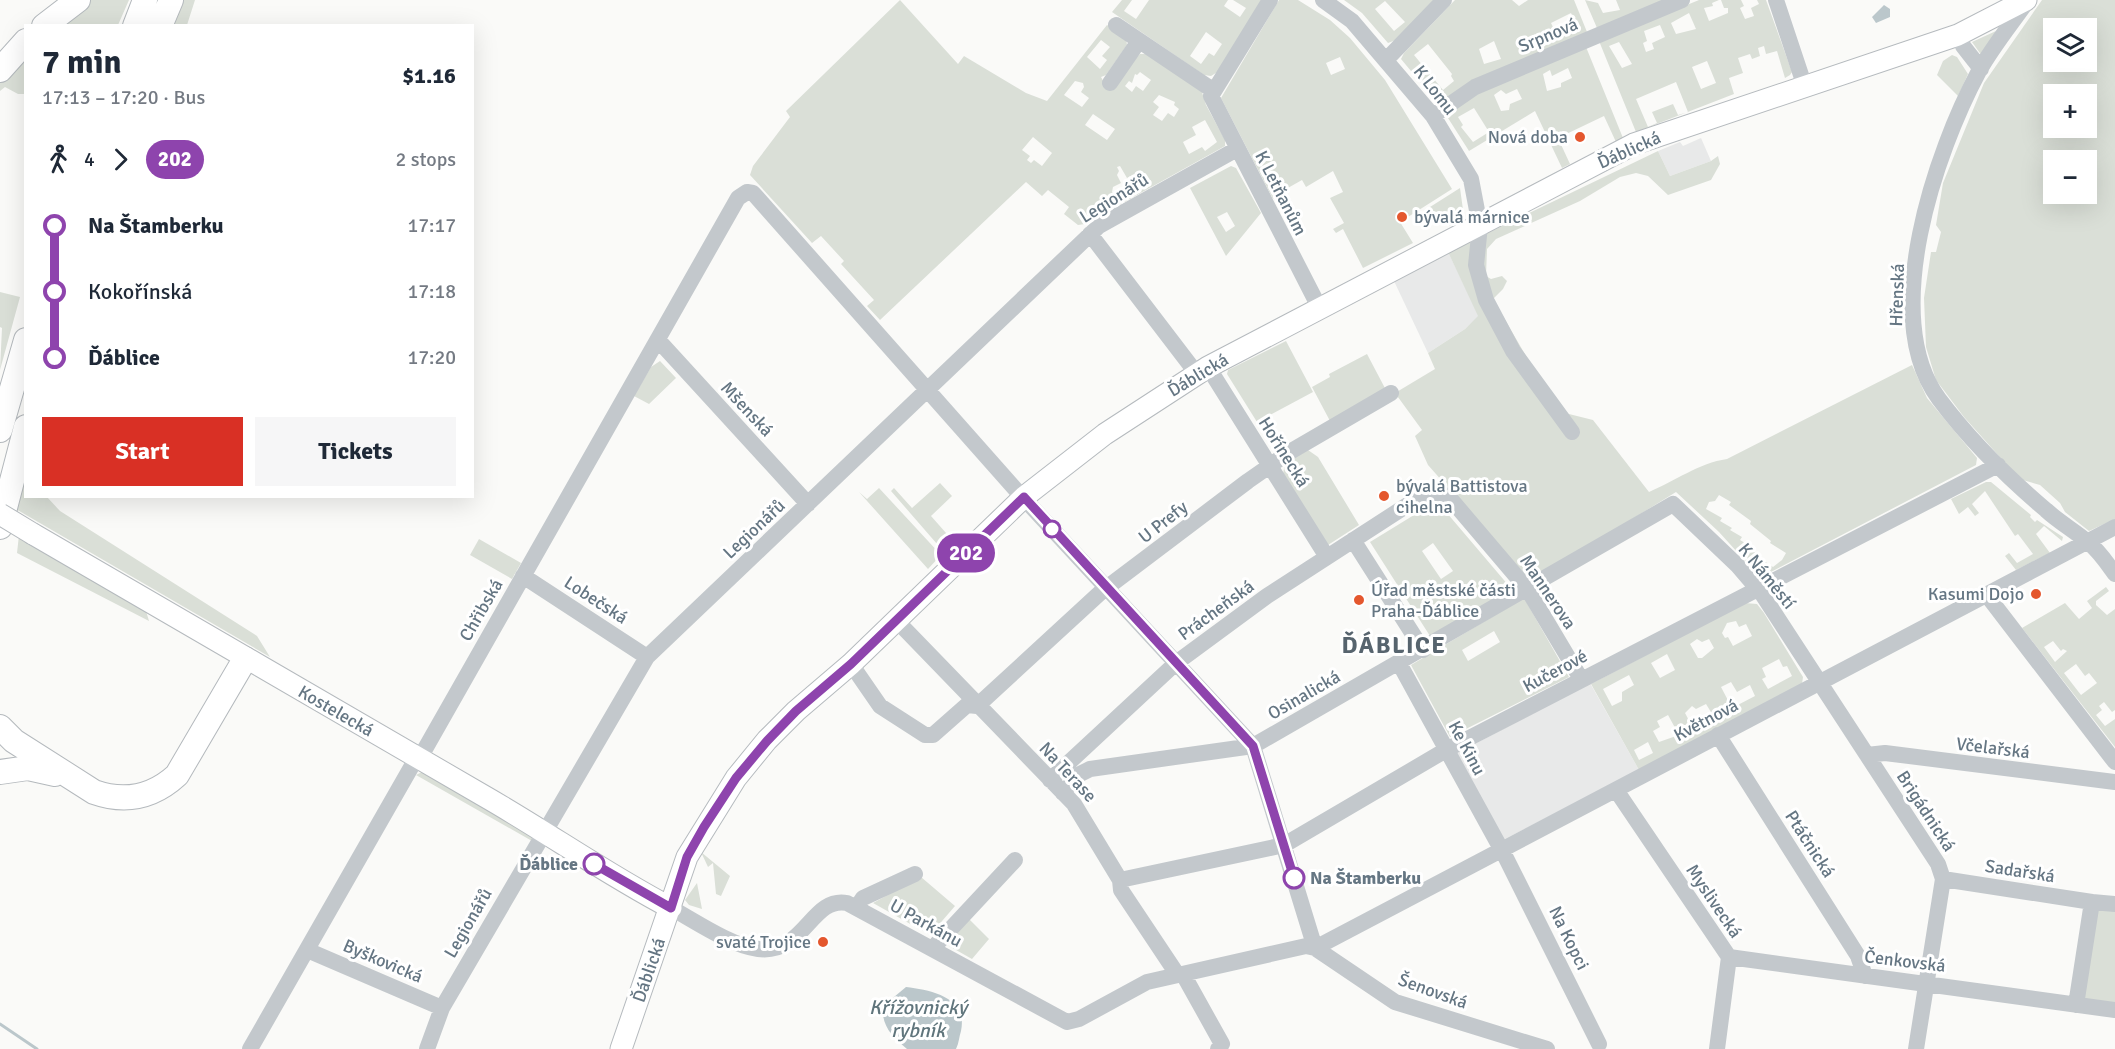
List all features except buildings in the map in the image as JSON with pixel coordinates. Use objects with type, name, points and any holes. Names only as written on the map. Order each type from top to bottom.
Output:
[{"type":"highway","points":[[47,24],[78,0]]},
{"type":"highway","points":[[136,24],[145,0]]},
{"type":"highway","points":[[161,24],[171,0]]},
{"type":"highway","points":[[0,70],[24,43]]},
{"type":"highway","points":[[0,430],[24,347]]},
{"type":"highway","points":[[0,527],[24,435]]},
{"type":"highway","points":[[0,727],[14,741],[74,780],[108,797],[138,797],[165,786],[188,761],[245,658]]},
{"type":"highway","points":[[0,772],[28,768],[74,780]]},
{"type":"main road","name":"Ďáblická","points":[[621,1049],[687,857],[736,778],[796,711],[851,664],[1024,497],[1105,434],[1202,370],[1634,144],[1958,35],[2027,0]]},
{"type":"main road","name":"Kostelecká","points":[[0,514],[544,830],[623,882],[671,908]]},
{"type":"street","points":[[1116,25],[1213,94],[1270,0]]},
{"type":"street","name":"K Lomu","points":[[1323,0],[1352,21],[1433,116],[1471,179],[1480,226],[1476,265],[1486,300],[1513,351],[1572,432]]},
{"type":"street","points":[[1386,60],[1444,0]]},
{"type":"street","name":"Srpnová","points":[[1433,116],[1475,87],[1682,0]]},
{"type":"street","points":[[1776,0],[1805,87]]},
{"type":"street","name":"Hřenská","points":[[2027,0],[1981,69],[1947,140],[1928,197],[1917,262],[1914,320],[1921,364],[1928,383],[1947,408],[1998,465],[2045,510],[2087,541],[2115,574]]},
{"type":"street","points":[[1110,83],[1139,41]]},
{"type":"street","points":[[1963,46],[1981,69]]},
{"type":"street","name":"K Letňanům","points":[[1213,94],[1237,149],[1319,307]]},
{"type":"street","name":"Legionářů","points":[[427,1049],[442,1008],[647,657],[1099,226],[1237,149]]},
{"type":"street","name":"Chřibská","points":[[250,1049],[417,757],[425,749],[738,198],[747,192],[753,193],[928,390]]},
{"type":"street","name":"Hořínecká","points":[[1090,234],[1202,370],[1270,465],[1327,557]]},
{"type":"street","name":"Mšenská","points":[[658,340],[808,504]]},
{"type":"street","points":[[928,390],[1107,589],[1253,746],[1315,948],[1298,946],[1176,974],[1222,1044],[1218,1049]]},
{"type":"street","name":"U Prefy","points":[[851,664],[880,706],[925,735],[933,735],[967,705],[977,705],[1107,589],[1270,465],[1391,393]]},
{"type":"street","name":"Kučerové","points":[[1120,880],[1284,845],[1446,750],[1998,465]]},
{"type":"street","name":"Mannerova","points":[[1423,495],[1435,492],[1448,496],[1528,590],[1581,679]]},
{"type":"street","name":"Prácheňská","points":[[1050,780],[1176,663],[1267,596],[1423,495]]},
{"type":"street","name":"K Náměstí","points":[[1673,504],[1738,566],[1757,588],[1818,682]]},
{"type":"street","name":"Osinalická","points":[[1063,793],[1080,774],[1090,769],[1253,746],[1528,590],[1673,504]]},
{"type":"street","name":"Květnová","points":[[1315,948],[2115,527]]},
{"type":"street","points":[[1353,540],[1423,650]]},
{"type":"street","name":"Lobečská","points":[[523,576],[647,657]]},
{"type":"street","points":[[1986,594],[2115,762]]},
{"type":"street","name":"Na Terase","points":[[896,620],[1083,815],[1120,880],[1121,890],[1176,974]]},
{"type":"street","name":"Ke Kinu","points":[[1400,663],[1502,850]]},
{"type":"street","name":"Brigádnická","points":[[1818,682],[1938,864],[1943,879],[1916,1049]]},
{"type":"street","name":"Ptáčnická","points":[[1718,735],[1858,956],[1865,976]]},
{"type":"street","name":"Včelařská","points":[[1867,755],[1885,753],[2115,782]]},
{"type":"street","name":"Myslivecká","points":[[1616,790],[1729,957],[1717,1049]]},
{"type":"street","name":"Na Kopci","points":[[1502,850],[1599,1044]]},
{"type":"street","points":[[932,949],[1015,860]]},
{"type":"street","points":[[856,907],[863,898],[915,874]]},
{"type":"street","name":"Sadařská","points":[[1943,879],[2115,904]]},
{"type":"street","name":"U Parkánu","points":[[671,908],[739,943],[756,949],[771,950],[795,939],[819,912],[830,905],[842,902],[856,907],[1067,1022],[1079,1019],[1139,985],[1176,974]]},
{"type":"street","points":[[2076,1005],[2092,902]]},
{"type":"street","name":"Šenovská","points":[[1315,948],[1395,1002],[1547,1049]]},
{"type":"street","name":"Byškovická","points":[[308,950],[442,1008]]},
{"type":"street","name":"Čenkovská","points":[[1729,957],[2115,1010]]},
{"type":"shaded area","points":[[90,0],[129,0],[118,24],[58,24]]},
{"type":"shaded area","points":[[181,0],[195,0],[187,24],[172,24]]},
{"type":"shaded area","points":[[900,0],[958,64],[964,56],[1026,93],[1047,101],[1107,25],[1126,38],[1127,45],[1106,75],[1101,77],[1106,86],[1140,54],[1148,54],[1201,89],[1206,105],[1225,140],[1225,146],[1085,224],[1078,225],[1064,214],[1069,207],[1048,190],[1042,196],[1026,182],[880,320],[867,306],[874,300],[841,264],[844,261],[821,236],[812,243],[750,175],[753,166],[790,117],[786,111]],"holes":[[[1101,40],[1110,47],[1102,56],[1107,60],[1100,69],[1087,57]],[[1140,72],[1151,80],[1143,91],[1136,86],[1132,92],[1125,86],[1129,81],[1132,83],[1135,74]],[[1075,81],[1083,83],[1084,87],[1081,92],[1089,98],[1082,107],[1064,95]],[[1159,95],[1175,102],[1174,105],[1179,109],[1174,117],[1168,113],[1162,121],[1153,115],[1159,107],[1153,102]],[[1093,114],[1115,129],[1107,140],[1085,125]],[[1205,120],[1217,142],[1205,151],[1202,147],[1189,154],[1183,142],[1196,135],[1192,127]],[[1033,137],[1052,153],[1042,166],[1034,160],[1031,163],[1027,160],[1030,156],[1022,150]],[[1120,166],[1127,178],[1139,172],[1145,184],[1117,200],[1112,192],[1113,187],[1121,183],[1117,175],[1119,171],[1117,167]]]},
{"type":"shaded area","points":[[1122,0],[1132,0],[1124,11],[1136,19],[1149,0],[1228,0],[1224,6],[1240,17],[1246,8],[1233,0],[1262,0],[1219,71],[1211,76],[1204,75],[1112,12]],"holes":[[[1206,32],[1222,44],[1214,56],[1209,53],[1201,64],[1190,56]]]},
{"type":"shaded area","points":[[1279,0],[1298,0],[1330,20],[1350,38],[1385,80],[1452,189],[1400,222],[1413,243],[1363,268],[1343,229],[1336,233],[1333,229],[1344,223],[1330,198],[1343,192],[1333,171],[1306,187],[1302,180],[1273,199],[1221,98]],"holes":[[[1340,57],[1345,69],[1331,75],[1326,63]]]},
{"type":"shaded area","points":[[1344,0],[1435,0],[1396,40],[1388,43],[1362,13]],"holes":[[[1385,1],[1405,22],[1394,31],[1375,9]]]},
{"type":"shaded area","points":[[1455,0],[1512,0],[1519,6],[1528,0],[1574,0],[1587,32],[1436,101],[1401,59],[1404,53]],"holes":[[[1571,13],[1577,27],[1557,35],[1551,23]],[[1494,41],[1501,59],[1484,64],[1479,49]],[[1428,44],[1452,74],[1454,81],[1443,90],[1414,55]]]},
{"type":"shaded area","points":[[1585,0],[1598,3],[1603,13],[1620,10],[1616,0],[1665,0],[1597,28]]},
{"type":"shaded area","points":[[1699,0],[1719,0],[1712,3],[1713,6],[1704,8],[1709,21],[1728,13],[1728,8],[1724,8],[1721,0],[1741,0],[1744,6],[1740,8],[1745,19],[1754,16],[1751,8],[1759,4],[1757,0],[1766,0],[1792,72],[1785,78],[1777,51],[1766,54],[1764,46],[1758,48],[1760,56],[1752,59],[1750,54],[1738,58],[1743,73],[1729,78],[1734,94],[1688,112],[1676,82],[1636,99],[1648,127],[1657,123],[1652,112],[1673,104],[1678,115],[1686,113],[1636,132],[1599,41]],"holes":[[[1689,13],[1696,29],[1676,34],[1671,23]],[[1660,25],[1665,37],[1652,43],[1654,49],[1646,52],[1643,43],[1647,41],[1644,31]],[[1619,42],[1632,64],[1622,68],[1609,46]],[[1707,61],[1716,83],[1701,89],[1692,67]]]},
{"type":"shaded area","points":[[2042,0],[2115,0],[2115,519],[2089,531],[2065,512],[2060,503],[2040,485],[2023,480],[1964,417],[1936,380],[1926,347],[1924,298],[1931,252],[1936,252],[1941,232],[1936,225],[1943,183],[1984,83]]},
{"type":"shaded area","points":[[1996,31],[1982,56],[1972,42]]},
{"type":"shaded area","points":[[1586,47],[1623,138],[1616,142],[1604,116],[1558,138],[1570,164],[1562,168],[1535,111],[1469,151],[1448,118],[1457,108],[1491,87]],"holes":[[[1568,68],[1572,78],[1561,83],[1561,87],[1547,91],[1543,74],[1550,70],[1552,76]],[[1517,89],[1522,99],[1510,104],[1509,110],[1501,111],[1494,95],[1501,90],[1506,94]],[[1474,108],[1489,132],[1473,142],[1461,127],[1463,125],[1458,117]]]},
{"type":"shaded area","points":[[24,52],[24,94],[18,94],[5,87],[0,91],[0,80]]},
{"type":"shaded area","points":[[1952,55],[1957,57],[1968,74],[1958,96],[1937,75],[1943,61]]},
{"type":"shaded area","points":[[1701,138],[1711,161],[1670,176],[1658,151],[1680,142],[1683,146]]},
{"type":"shaded area","points":[[1658,151],[1670,176],[1711,161],[1718,156],[1720,164],[1711,180],[1668,195],[1648,176],[1636,173],[1620,177],[1580,201],[1496,239],[1487,249],[1486,276],[1491,279],[1502,276],[1507,281],[1493,299],[1530,363],[1565,413],[1593,420],[1649,492],[1697,468],[1727,459],[1912,365],[1927,398],[1977,458],[1976,465],[1765,575],[1757,574],[1719,532],[1676,492],[1538,577],[1528,578],[1428,465],[1415,436],[1422,430],[1395,393],[1435,369],[1428,353],[1465,329],[1478,316],[1448,252]],"holes":[[[1719,495],[1731,502],[1729,505],[1751,521],[1750,524],[1771,541],[1770,543],[1786,553],[1782,560],[1773,567],[1751,550],[1752,547],[1740,540],[1742,537],[1730,530],[1732,528],[1720,521],[1722,518],[1706,509],[1709,502],[1715,501]]]},
{"type":"shaded area","points":[[1231,166],[1236,168],[1261,213],[1226,256],[1190,188]],"holes":[[[1227,212],[1235,226],[1226,232],[1217,217]]]},
{"type":"shaded area","points":[[1460,188],[1464,217],[1450,226],[1443,215],[1438,218],[1430,207]]},
{"type":"shaded area","points":[[1448,252],[1479,316],[1465,329],[1428,353],[1394,281]]},
{"type":"shaded area","points":[[0,292],[20,297],[0,370],[2,328],[0,327]]},
{"type":"shaded area","points":[[1286,341],[1313,392],[1257,422],[1227,374],[1228,370]]},
{"type":"shaded area","points":[[1367,354],[1387,392],[1330,421],[1312,387],[1330,377],[1329,374]]},
{"type":"shaded area","points":[[660,361],[676,378],[649,404],[634,396],[651,367]]},
{"type":"shaded area","points":[[1308,450],[1318,457],[1359,525],[1328,545],[1283,474],[1285,463]]},
{"type":"shaded area","points":[[24,473],[24,498],[48,498],[60,511],[257,636],[270,657],[14,508]]},
{"type":"shaded area","points":[[1986,482],[1991,482],[2031,515],[2030,517],[2035,522],[2037,520],[2063,537],[2062,541],[2044,526],[2036,534],[2050,553],[2016,570],[2005,556],[2009,553],[2017,563],[2033,554],[2018,534],[2015,536],[1985,491],[1972,504],[1979,513],[1975,516],[1968,507],[1959,514],[1951,499]]},
{"type":"shaded area","points":[[940,483],[952,496],[931,516],[954,542],[944,552],[891,491],[894,488],[912,508]]},
{"type":"shaded area","points":[[879,488],[941,555],[928,569],[859,492],[867,499]]},
{"type":"shaded area","points":[[1432,504],[1441,506],[1509,586],[1505,595],[1430,636],[1370,542]],"holes":[[[1433,543],[1453,571],[1441,579],[1422,551]]]},
{"type":"shaded area","points":[[19,535],[146,611],[149,621],[17,553]]},
{"type":"shaded area","points":[[479,539],[521,563],[512,579],[470,555]]},
{"type":"shaded area","points":[[2106,587],[2109,591],[2096,601],[2096,605],[2107,615],[2115,609],[2115,710],[2112,712],[2104,702],[2099,706],[2102,710],[2096,715],[2105,726],[2115,719],[2115,747],[2022,628],[2065,603],[2079,619],[2092,608],[2087,601]],"holes":[[[2053,641],[2061,651],[2063,649],[2067,651],[2055,662],[2044,647]],[[2076,664],[2085,676],[2089,673],[2097,683],[2081,695],[2064,673]]]},
{"type":"shaded area","points":[[1524,598],[1569,677],[1450,737],[1411,665]],"holes":[[[1494,631],[1500,642],[1468,661],[1462,650]]]},
{"type":"shaded area","points":[[1745,603],[1757,604],[1803,677],[1802,684],[1639,770],[1591,684]],"holes":[[[1736,621],[1739,627],[1746,624],[1752,636],[1733,646],[1728,637],[1725,638],[1722,633],[1727,623]],[[1697,639],[1702,642],[1709,639],[1714,648],[1702,658],[1698,658],[1690,644]],[[1667,654],[1675,670],[1660,678],[1651,663]],[[1779,659],[1783,667],[1787,666],[1792,676],[1768,689],[1762,679],[1766,677],[1762,668]],[[1629,675],[1634,685],[1622,692],[1622,701],[1612,706],[1603,689]],[[1731,682],[1737,692],[1750,685],[1755,696],[1732,708],[1721,687]],[[1706,704],[1714,717],[1703,727],[1701,724],[1693,728],[1685,713],[1692,706],[1696,709]],[[1668,715],[1679,735],[1659,742],[1653,731],[1660,727],[1657,721]],[[1648,742],[1653,753],[1639,760],[1634,750]]]},
{"type":"shaded area","points":[[1590,683],[1639,770],[1503,840],[1456,754]]},
{"type":"shaded area","points":[[426,770],[534,836],[532,841],[416,775]]},
{"type":"shaded area","points":[[701,852],[730,876],[721,896],[716,894],[713,863],[708,867]]},
{"type":"shaded area","points":[[921,877],[955,906],[930,935],[873,903]]},
{"type":"shaded area","points":[[697,883],[702,909],[689,905],[685,900]]},
{"type":"shaded area","points":[[2097,906],[2115,908],[2115,1004],[2082,1000]]},
{"type":"shaded area","points":[[968,918],[989,939],[972,959],[949,946],[949,939]]},
{"type":"water","points":[[1884,5],[1890,9],[1890,17],[1876,23],[1872,17]]},
{"type":"water","name":"Křížovnický rybník","points":[[906,987],[927,990],[954,1003],[962,1020],[956,1049],[907,1049],[891,1034],[883,1015],[894,997]]},
{"type":"waterway","points":[[0,1024],[37,1049]]},
{"type":"bus line","name":"202","points":[[594,864],[671,908],[687,857],[704,827],[736,778],[767,741],[796,711],[851,664],[1024,497],[1253,746],[1294,878]]},
{"type":"place","name":"Nová doba","points":[[1580,137]]},
{"type":"place","name":"bývalá márnice","points":[[1402,217]]},
{"type":"place","name":"bývalá Battistova cihelna","points":[[1384,496]]},
{"type":"place","name":"Kasumi Dojo","points":[[2036,594]]},
{"type":"place","name":"Úřad městské části Praha-Ďáblice","points":[[1359,600]]},
{"type":"place","name":"Ďáblice","points":[[594,864]]},
{"type":"place","name":"Na Štamberku","points":[[1294,878]]},
{"type":"place","name":"svaté Trojice","points":[[823,942]]},
{"type":"district","name":"ĎÁBLICE","points":[[1394,645]]}]
